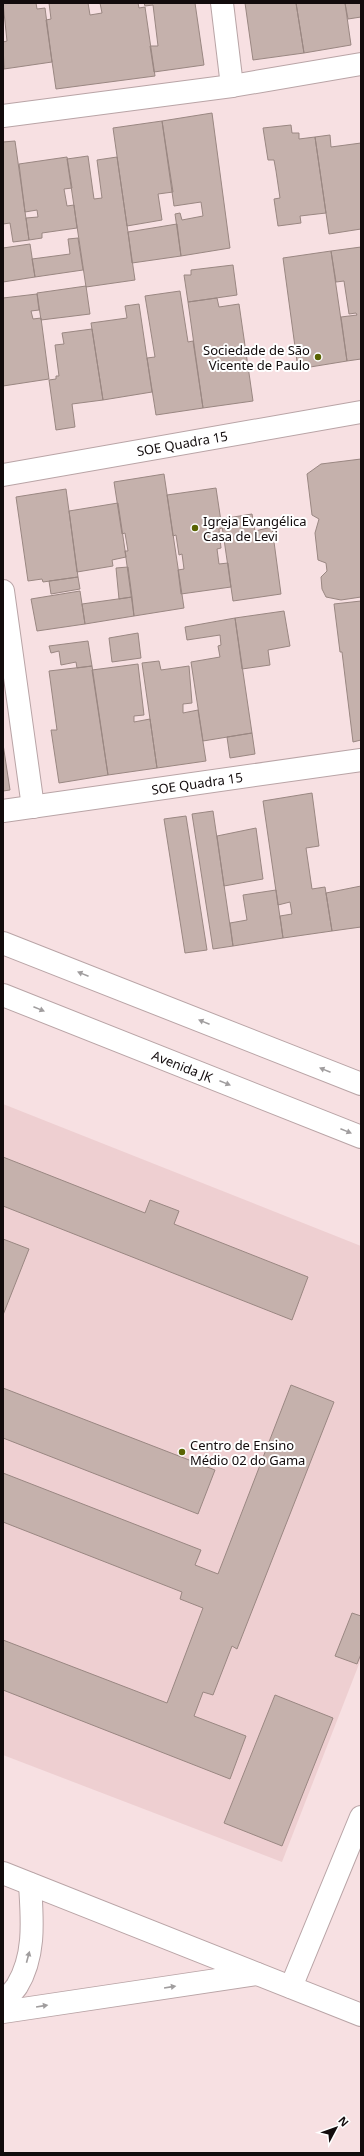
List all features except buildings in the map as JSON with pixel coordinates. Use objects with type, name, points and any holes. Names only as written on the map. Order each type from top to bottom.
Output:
[{"type":"street","points":[[222,3],[232,86]]},
{"type":"street","points":[[3,116],[232,86],[361,64]]},
{"type":"street","name":"SOE Quadra 15","points":[[3,475],[361,412]]},
{"type":"street","points":[[3,591],[33,807]]},
{"type":"street","name":"SOE Quadra 15","points":[[3,810],[361,760]]},
{"type":"street","points":[[3,943],[361,1084]]},
{"type":"street","name":"Avenida JK","points":[[3,995],[361,1137]]},
{"type":"street","points":[[291,1987],[361,1817]]},
{"type":"street","points":[[13,1880],[361,2015]]},
{"type":"street","points":[[3,2003],[17,1986],[29,1956],[33,1927],[13,1880]]},
{"type":"street","points":[[3,2012],[257,1974]]},
{"type":"shaded area","name":"Centro de Ensino Médio 02 do Gama","points":[[3,1104],[361,1246],[361,1659],[282,1862],[3,1755]]},
{"type":"place","name":"Sociedade de São Vicente de Paulo","points":[[318,357]]},
{"type":"place","name":"Igreja Evangélica Casa de Levi","points":[[195,528]]},
{"type":"place","name":"Centro de Ensino Médio 02 do Gama","points":[[182,1452]]}]
